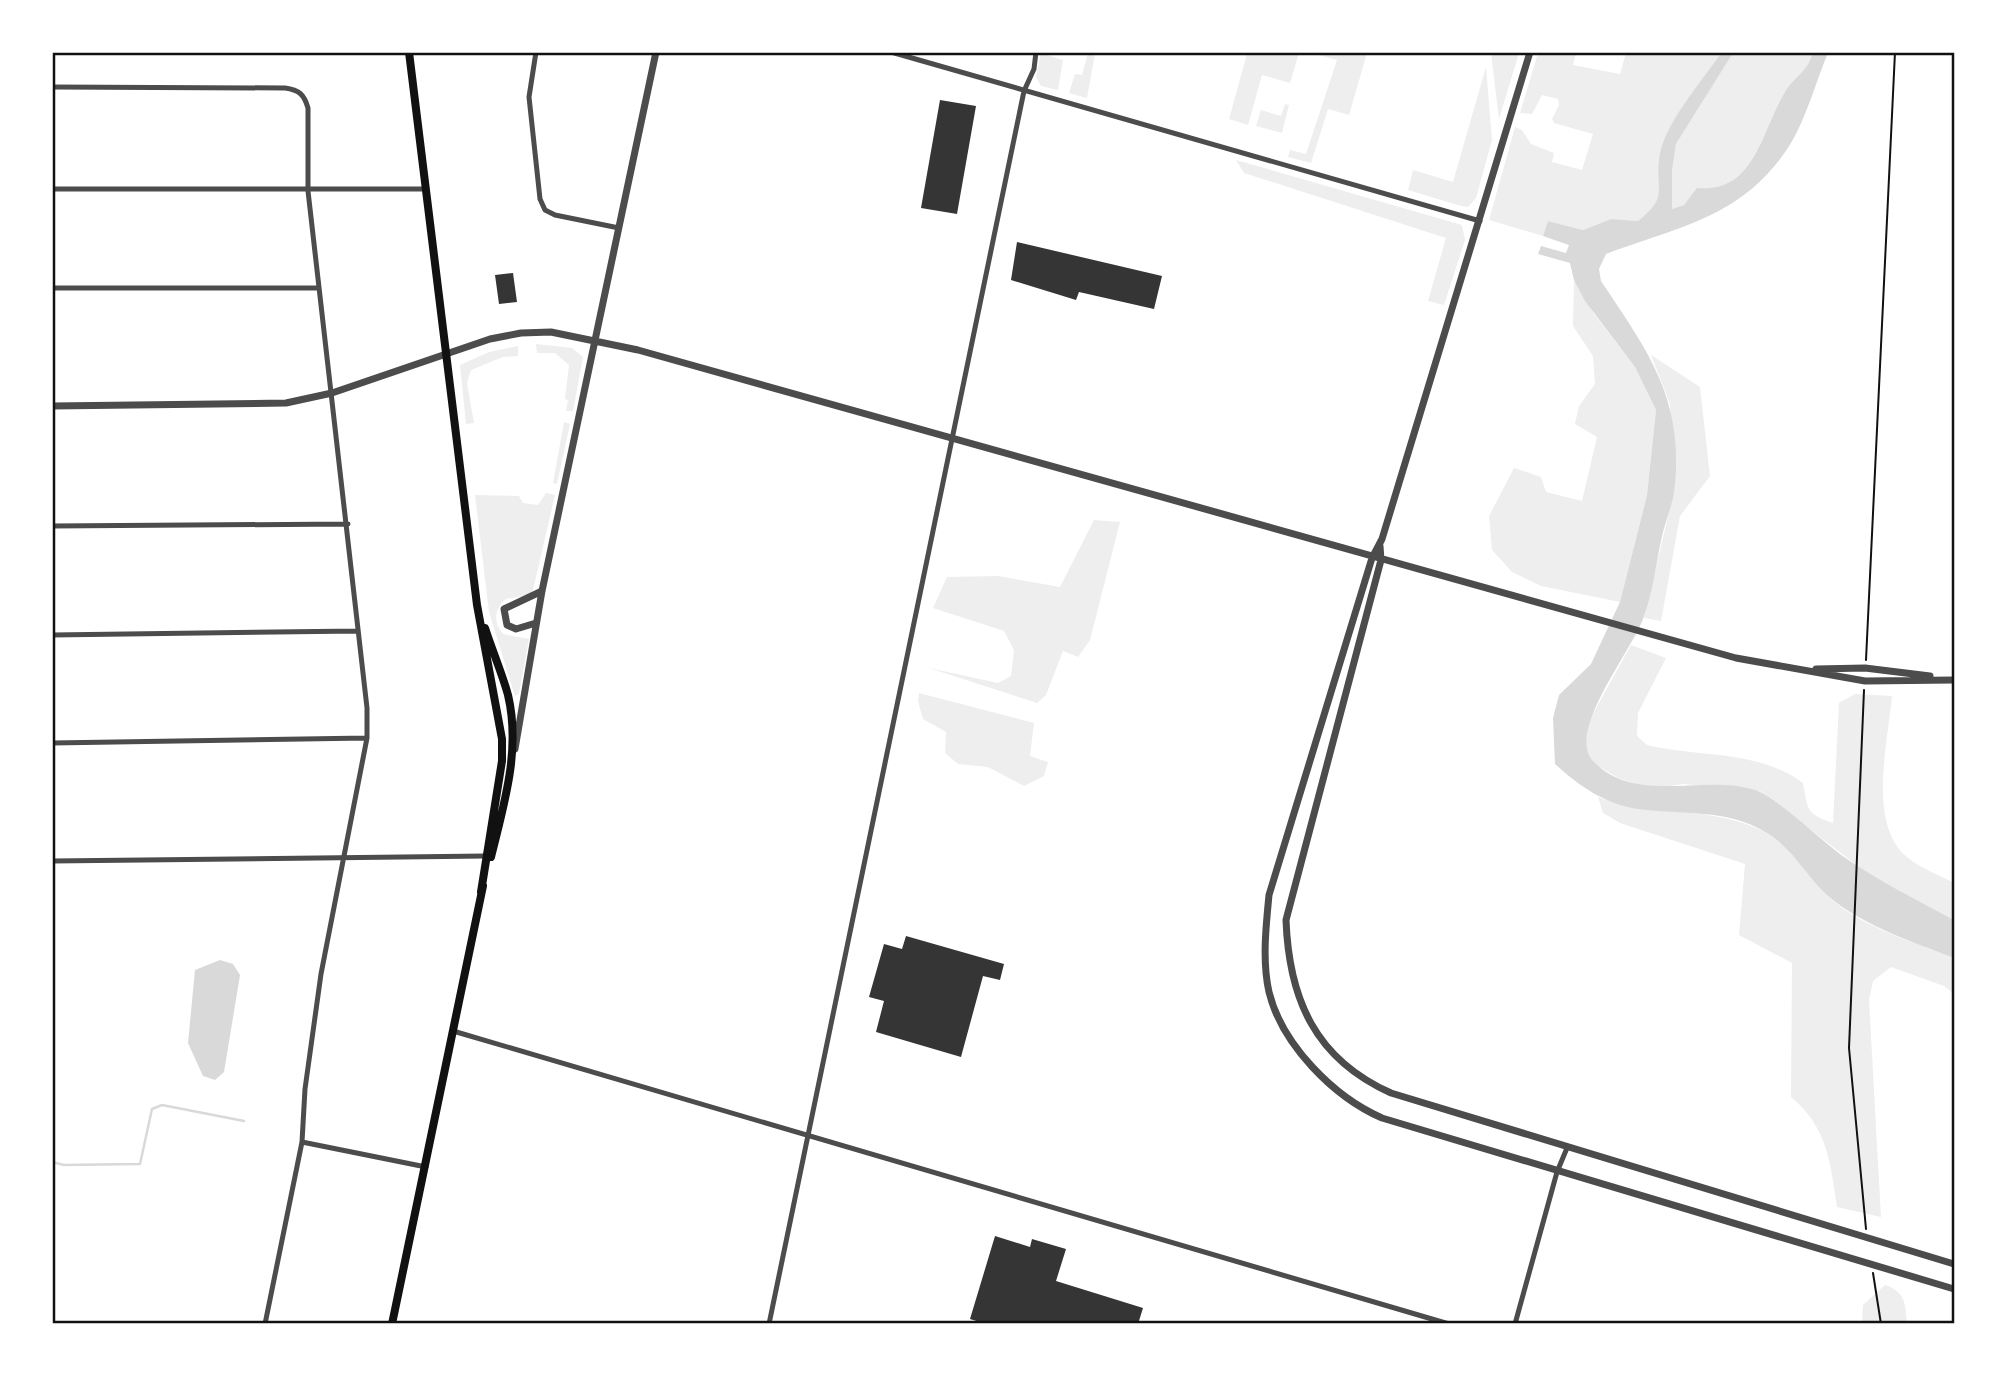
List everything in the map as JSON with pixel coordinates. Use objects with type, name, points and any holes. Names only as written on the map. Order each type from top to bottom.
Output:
[{"type":"main road","points":[[409,52],[477,605],[502,739],[502,761],[481,892]]},
{"type":"main road","points":[[392,1324],[481,892],[513,760],[508,696],[477,605]]},
{"type":"street","points":[[536,52],[529,97],[540,199],[545,210],[555,215],[619,228]]},
{"type":"street","points":[[513,760],[542,591],[656,52]]},
{"type":"street","points":[[891,52],[1480,221]]},
{"type":"street","points":[[769,1324],[954,440],[1024,91],[1034,69],[1036,52]]},
{"type":"street","points":[[1530,52],[1380,545],[1372,558],[1269,895],[1265,936],[1270,994],[1293,1042],[1320,1075],[1354,1106],[1382,1118],[1557,1172],[1955,1289]]},
{"type":"street","points":[[52,87],[297,90],[305,97],[308,108],[308,191],[348,524],[367,708],[367,738],[321,974],[305,1089],[302,1142],[265,1324]]},
{"type":"street","points":[[52,190],[426,189]]},
{"type":"street","points":[[52,288],[319,288]]},
{"type":"street","points":[[52,406],[265,405],[332,393],[489,339],[521,333],[551,332],[596,340],[1736,658],[1865,681],[1955,680]]},
{"type":"street","points":[[52,526],[348,524]]},
{"type":"street","points":[[1380,545],[1381,560],[1286,920],[1288,960],[1294,988],[1317,1032],[1339,1062],[1371,1084],[1567,1148],[1955,1264]]},
{"type":"street","points":[[536,623],[516,629],[507,625],[505,609],[542,591]]},
{"type":"street","points":[[52,635],[358,631]]},
{"type":"street","points":[[1798,669],[1866,668],[1955,680]]},
{"type":"street","points":[[52,743],[367,738]]},
{"type":"street","points":[[52,861],[486,856]]},
{"type":"street","points":[[453,1031],[1449,1324]]},
{"type":"street","points":[[302,1142],[426,1167]]},
{"type":"street","points":[[1515,1324],[1557,1172],[1567,1148]]},
{"type":"path","points":[[1866,668],[1895,52]]},
{"type":"path","points":[[1865,681],[1855,854],[1849,1048],[1867,1238]]},
{"type":"path","points":[[1871,1265],[1881,1324]]},
{"type":"shaded area","points":[[1041,53],[1063,60],[1058,90],[1041,86],[1036,77]]},
{"type":"shaded area","points":[[1088,53],[1095,53],[1087,98],[1069,93],[1075,74],[1082,75]]},
{"type":"shaded area","points":[[1299,53],[1290,83],[1262,75],[1248,125],[1229,119],[1247,54]]},
{"type":"shaded area","points":[[1312,53],[1367,53],[1349,115],[1328,109],[1311,163],[1288,157],[1290,150],[1306,154],[1337,60]]},
{"type":"shaded area","points":[[1491,53],[1519,53],[1499,119]]},
{"type":"shaded area","points":[[1538,53],[1576,53],[1573,65],[1620,74],[1626,53],[1721,53],[1667,132],[1659,159],[1659,193],[1648,213],[1638,221],[1611,219],[1583,230],[1548,221],[1543,236],[1489,220],[1515,127],[1522,130],[1531,144],[1554,153],[1552,162],[1582,170],[1593,134],[1554,123],[1552,119],[1559,105],[1558,99],[1542,95],[1532,114],[1520,113]]},
{"type":"shaded area","points":[[1721,53],[1733,53],[1676,144],[1672,171],[1672,209],[1684,205],[1697,188],[1716,187],[1732,181],[1744,170],[1762,141],[1785,92],[1805,69],[1812,53],[1828,53],[1797,133],[1773,168],[1753,188],[1709,216],[1606,254],[1599,269],[1601,281],[1647,353],[1658,376],[1673,425],[1676,453],[1673,497],[1643,619],[1594,712],[1588,731],[1587,748],[1593,761],[1610,774],[1629,782],[1671,786],[1735,786],[1764,794],[1844,857],[1954,920],[1954,958],[1892,934],[1848,911],[1825,894],[1777,840],[1752,825],[1720,816],[1626,807],[1593,793],[1555,764],[1553,718],[1559,695],[1591,664],[1620,602],[1647,495],[1656,410],[1635,367],[1585,301],[1574,280],[1570,263],[1538,254],[1541,246],[1566,253],[1569,245],[1543,236],[1548,221],[1583,230],[1611,219],[1638,221],[1648,213],[1659,193],[1659,159],[1667,132]]},
{"type":"shaded area","points":[[1733,53],[1812,53],[1805,69],[1785,92],[1762,141],[1744,170],[1732,181],[1716,187],[1697,189],[1684,205],[1672,209],[1672,171],[1676,144]]},
{"type":"shaded area","points":[[1486,67],[1492,140],[1476,198],[1468,207],[1408,190],[1413,170],[1453,182]]},
{"type":"shaded area","points":[[1285,104],[1289,105],[1282,133],[1256,126],[1261,110],[1281,116]]},
{"type":"shaded area","points":[[1236,160],[1462,225],[1465,240],[1444,305],[1428,301],[1446,238],[1244,173]]},
{"type":"shaded area","points":[[1574,280],[1594,314],[1635,367],[1656,410],[1647,495],[1620,602],[1541,586],[1512,572],[1492,550],[1489,516],[1514,468],[1541,477],[1546,492],[1582,501],[1597,437],[1575,424],[1579,406],[1595,384],[1593,356],[1573,326]]},
{"type":"shaded area","points":[[536,344],[572,348],[583,357],[573,411],[566,411],[569,365],[555,353],[537,353]]},
{"type":"shaded area","points":[[518,346],[518,356],[503,357],[471,370],[467,383],[474,423],[466,424],[460,365],[489,352]]},
{"type":"shaded area","points":[[1651,355],[1700,387],[1710,476],[1680,516],[1661,621],[1644,618],[1675,487],[1670,404]]},
{"type":"shaded area","points":[[564,422],[570,424],[557,484],[553,483]]},
{"type":"shaded area","points":[[546,493],[555,495],[533,590],[529,595],[506,599],[496,616],[503,634],[529,639],[519,694],[515,696],[489,612],[475,495],[519,496],[523,503],[538,505]]},
{"type":"shaded area","points":[[1094,520],[1120,522],[1090,640],[1078,657],[1063,651],[1046,695],[1037,703],[929,668],[998,683],[1011,676],[1014,650],[1004,631],[933,608],[947,577],[998,576],[1060,587]]},
{"type":"shaded area","points":[[1631,645],[1666,658],[1638,713],[1637,736],[1647,745],[1747,759],[1785,772],[1803,783],[1813,814],[1833,823],[1839,703],[1855,694],[1892,696],[1883,781],[1887,825],[1895,843],[1907,857],[1954,883],[1954,920],[1867,873],[1760,791],[1684,784],[1662,787],[1639,785],[1618,778],[1595,764],[1586,753],[1584,740],[1589,721]]},
{"type":"shaded area","points":[[919,693],[1034,723],[1030,756],[1048,762],[1044,776],[1024,786],[988,767],[958,764],[945,753],[946,732],[923,719],[918,701]]},
{"type":"shaded area","points":[[1598,797],[1640,807],[1724,818],[1765,832],[1783,846],[1833,901],[1847,911],[1891,934],[1954,958],[1954,994],[1944,986],[1891,967],[1873,981],[1869,1000],[1881,1217],[1837,1207],[1829,1161],[1820,1134],[1813,1121],[1791,1097],[1792,963],[1739,935],[1745,864],[1620,823],[1603,813]]},
{"type":"shaded area","points":[[220,960],[233,964],[240,975],[224,1072],[215,1080],[203,1076],[188,1043],[195,970]]},
{"type":"shaded area","points":[[1885,1285],[1901,1295],[1907,1323],[1862,1324],[1863,1305]]},
{"type":"building","points":[[940,100],[976,106],[957,214],[921,208]]},
{"type":"building","points":[[1017,242],[1162,276],[1154,309],[1079,292],[1076,300],[1011,280]]},
{"type":"building","points":[[513,273],[517,302],[499,304],[495,275]]},
{"type":"building","points":[[906,936],[1004,964],[1000,980],[983,976],[961,1057],[876,1032],[884,1001],[869,997],[884,944],[902,949]]},
{"type":"building","points":[[995,1236],[1030,1247],[1032,1239],[1066,1249],[1056,1281],[1143,1308],[1138,1324],[986,1324],[970,1319]]},
{"type":"waterway","points":[[52,1162],[64,1165],[140,1164],[152,1109],[162,1105],[244,1121]]}]
